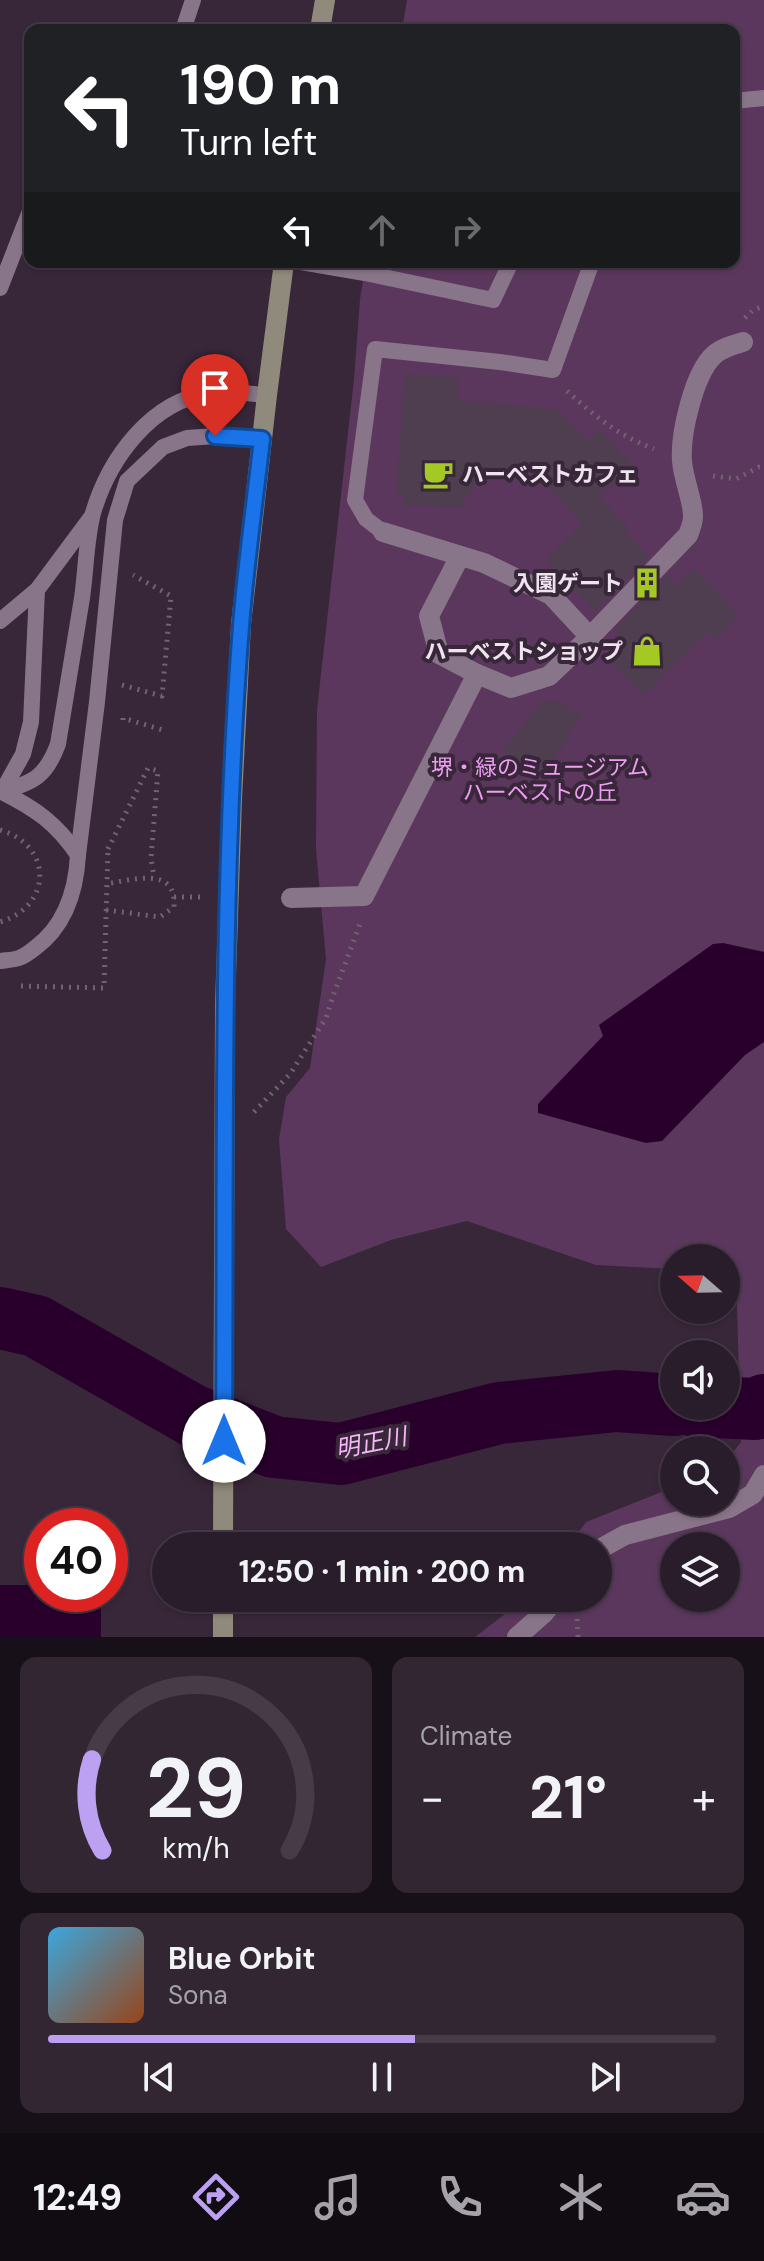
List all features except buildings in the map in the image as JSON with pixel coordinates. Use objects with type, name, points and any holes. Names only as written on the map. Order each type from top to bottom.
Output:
[{"type":"street","points":[[321,24],[325,0]]},
{"type":"street","points":[[223,1532],[225,1005],[232,799],[241,624],[283,268]]},
{"type":"street","points":[[460,556],[429,616],[439,654],[511,688],[549,676],[688,535],[694,517],[683,466],[686,422],[694,389],[704,367],[715,354],[743,342]]},
{"type":"street","points":[[383,532],[484,563],[551,595],[590,637]]},
{"type":"street","points":[[291,898],[364,896],[477,674]]},
{"type":"street","points":[[612,1542],[625,1535],[729,1508],[753,1494],[764,1475]]},
{"type":"street","points":[[223,1612],[223,1637]]},
{"type":"street","points":[[517,1637],[545,1612]]},
{"type":"lane","points":[[185,24],[193,0]]},
{"type":"lane","points":[[740,100],[764,98]]},
{"type":"lane","points":[[0,288],[24,226]]},
{"type":"lane","points":[[336,268],[493,300],[508,268]]},
{"type":"lane","points":[[383,532],[366,519],[355,500],[375,349],[553,370],[590,268]]},
{"type":"lane","points":[[1,792],[36,779],[51,763],[58,744],[93,515],[109,471],[148,422],[171,407],[212,392],[267,395]]},
{"type":"lane","points":[[0,961],[22,957],[42,943],[57,926],[70,901],[77,876],[115,520],[127,481],[163,447],[187,438],[262,439]]},
{"type":"lane","points":[[0,621],[37,590],[93,515]]},
{"type":"lane","points":[[1,792],[23,754],[31,722],[37,590]]},
{"type":"lane","points":[[1,792],[46,818],[78,855]]},
{"type":"path","points":[[743,320],[753,310],[764,306]]},
{"type":"path","points":[[553,370],[566,390],[602,422],[683,466],[736,479],[764,467]]},
{"type":"path","points":[[100,679],[162,696],[171,596],[111,563]]},
{"type":"path","points":[[121,733],[123,718],[166,731]]},
{"type":"path","points":[[108,850],[148,768],[158,771],[151,858],[154,877]]},
{"type":"path","points":[[14,986],[104,988],[111,821]]},
{"type":"path","points":[[0,830],[28,844],[40,871],[39,886],[33,901],[13,918],[0,922]]},
{"type":"path","points":[[106,884],[154,877],[170,886],[174,897],[174,907],[160,917],[106,910]]},
{"type":"path","points":[[254,1112],[290,1074],[326,1018],[362,920],[364,896]]},
{"type":"green space","name":"堺・緑のミュージアム ハーベストの丘","points":[[407,0],[764,0],[764,1637],[475,1637],[508,1612],[612,1612],[612,1532],[578,1532],[586,1522],[660,1493],[660,1516],[740,1516],[738,1324],[740,1324],[740,1244],[660,1244],[660,1268],[596,1265],[467,1221],[391,1240],[321,1267],[286,1229],[279,1139],[286,1097],[310,1068],[326,959],[316,849],[317,710],[365,268],[740,268],[740,24],[403,24]]},
{"type":"shaded area","points":[[723,943],[764,952],[764,1042],[745,1055],[662,1141],[646,1143],[538,1113],[538,1104],[603,1036],[599,1025],[713,944]]},
{"type":"shaded area","points":[[0,1585],[24,1585],[24,1612],[101,1612],[101,1637],[0,1637]]},
{"type":"waterway","name":"明正川","points":[[0,1318],[36,1326],[192,1415],[274,1447],[341,1454],[499,1413],[617,1401],[660,1404]]},
{"type":"waterway","name":"明正川","points":[[740,1408],[755,1409],[764,1405]]},
{"type":"place","name":"ハーベストカフェ","points":[[438,474]]},
{"type":"place","name":"入園ゲート","points":[[647,583]]},
{"type":"place","name":"ハーベストショップ","points":[[647,651]]},
{"type":"route","points":[[215,436],[262,439],[241,624],[232,799],[225,1005],[224,1441]]}]
